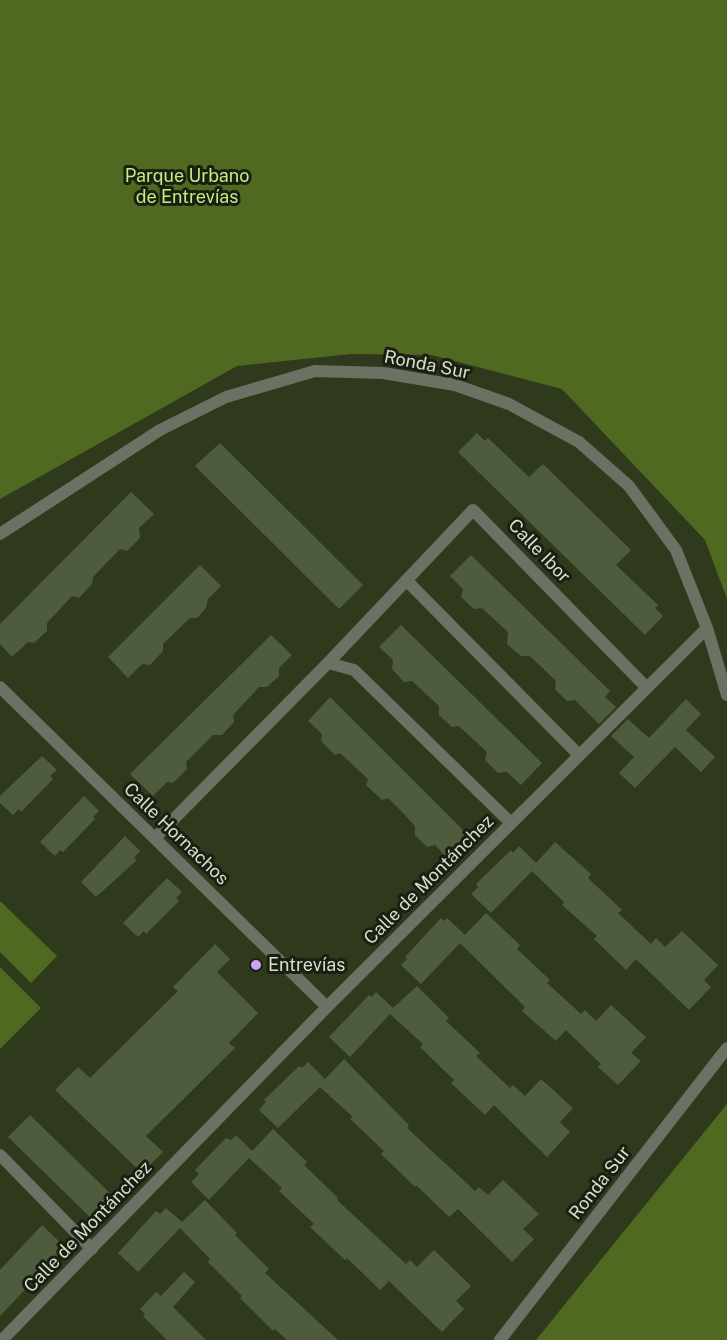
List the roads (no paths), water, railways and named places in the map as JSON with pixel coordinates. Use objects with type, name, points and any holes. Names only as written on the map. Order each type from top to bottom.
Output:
[{"type":"street","name":"Ronda Sur","points":[[0,534],[159,430],[226,397],[315,371],[383,373],[463,388],[509,404],[579,442],[629,486],[676,550],[707,628],[727,695]]},
{"type":"street","name":"Calle Ibor","points":[[154,838],[327,663],[473,510],[647,688]]},
{"type":"street","points":[[406,580],[579,755]]},
{"type":"street","name":"Calle de Montánchez","points":[[2,1340],[327,1006],[707,628]]},
{"type":"street","points":[[327,663],[354,670],[511,823]]},
{"type":"street","name":"Calle Hornachos","points":[[0,687],[327,1006]]},
{"type":"street","name":"Ronda Sur","points":[[500,1340],[727,1048]]},
{"type":"street","points":[[0,1155],[92,1249]]},
{"type":"place","name":"Entrevías","points":[[256,965]]},
{"type":"park label","name":"Parque Urbano de Entrevías","points":[[187,186]]}]
